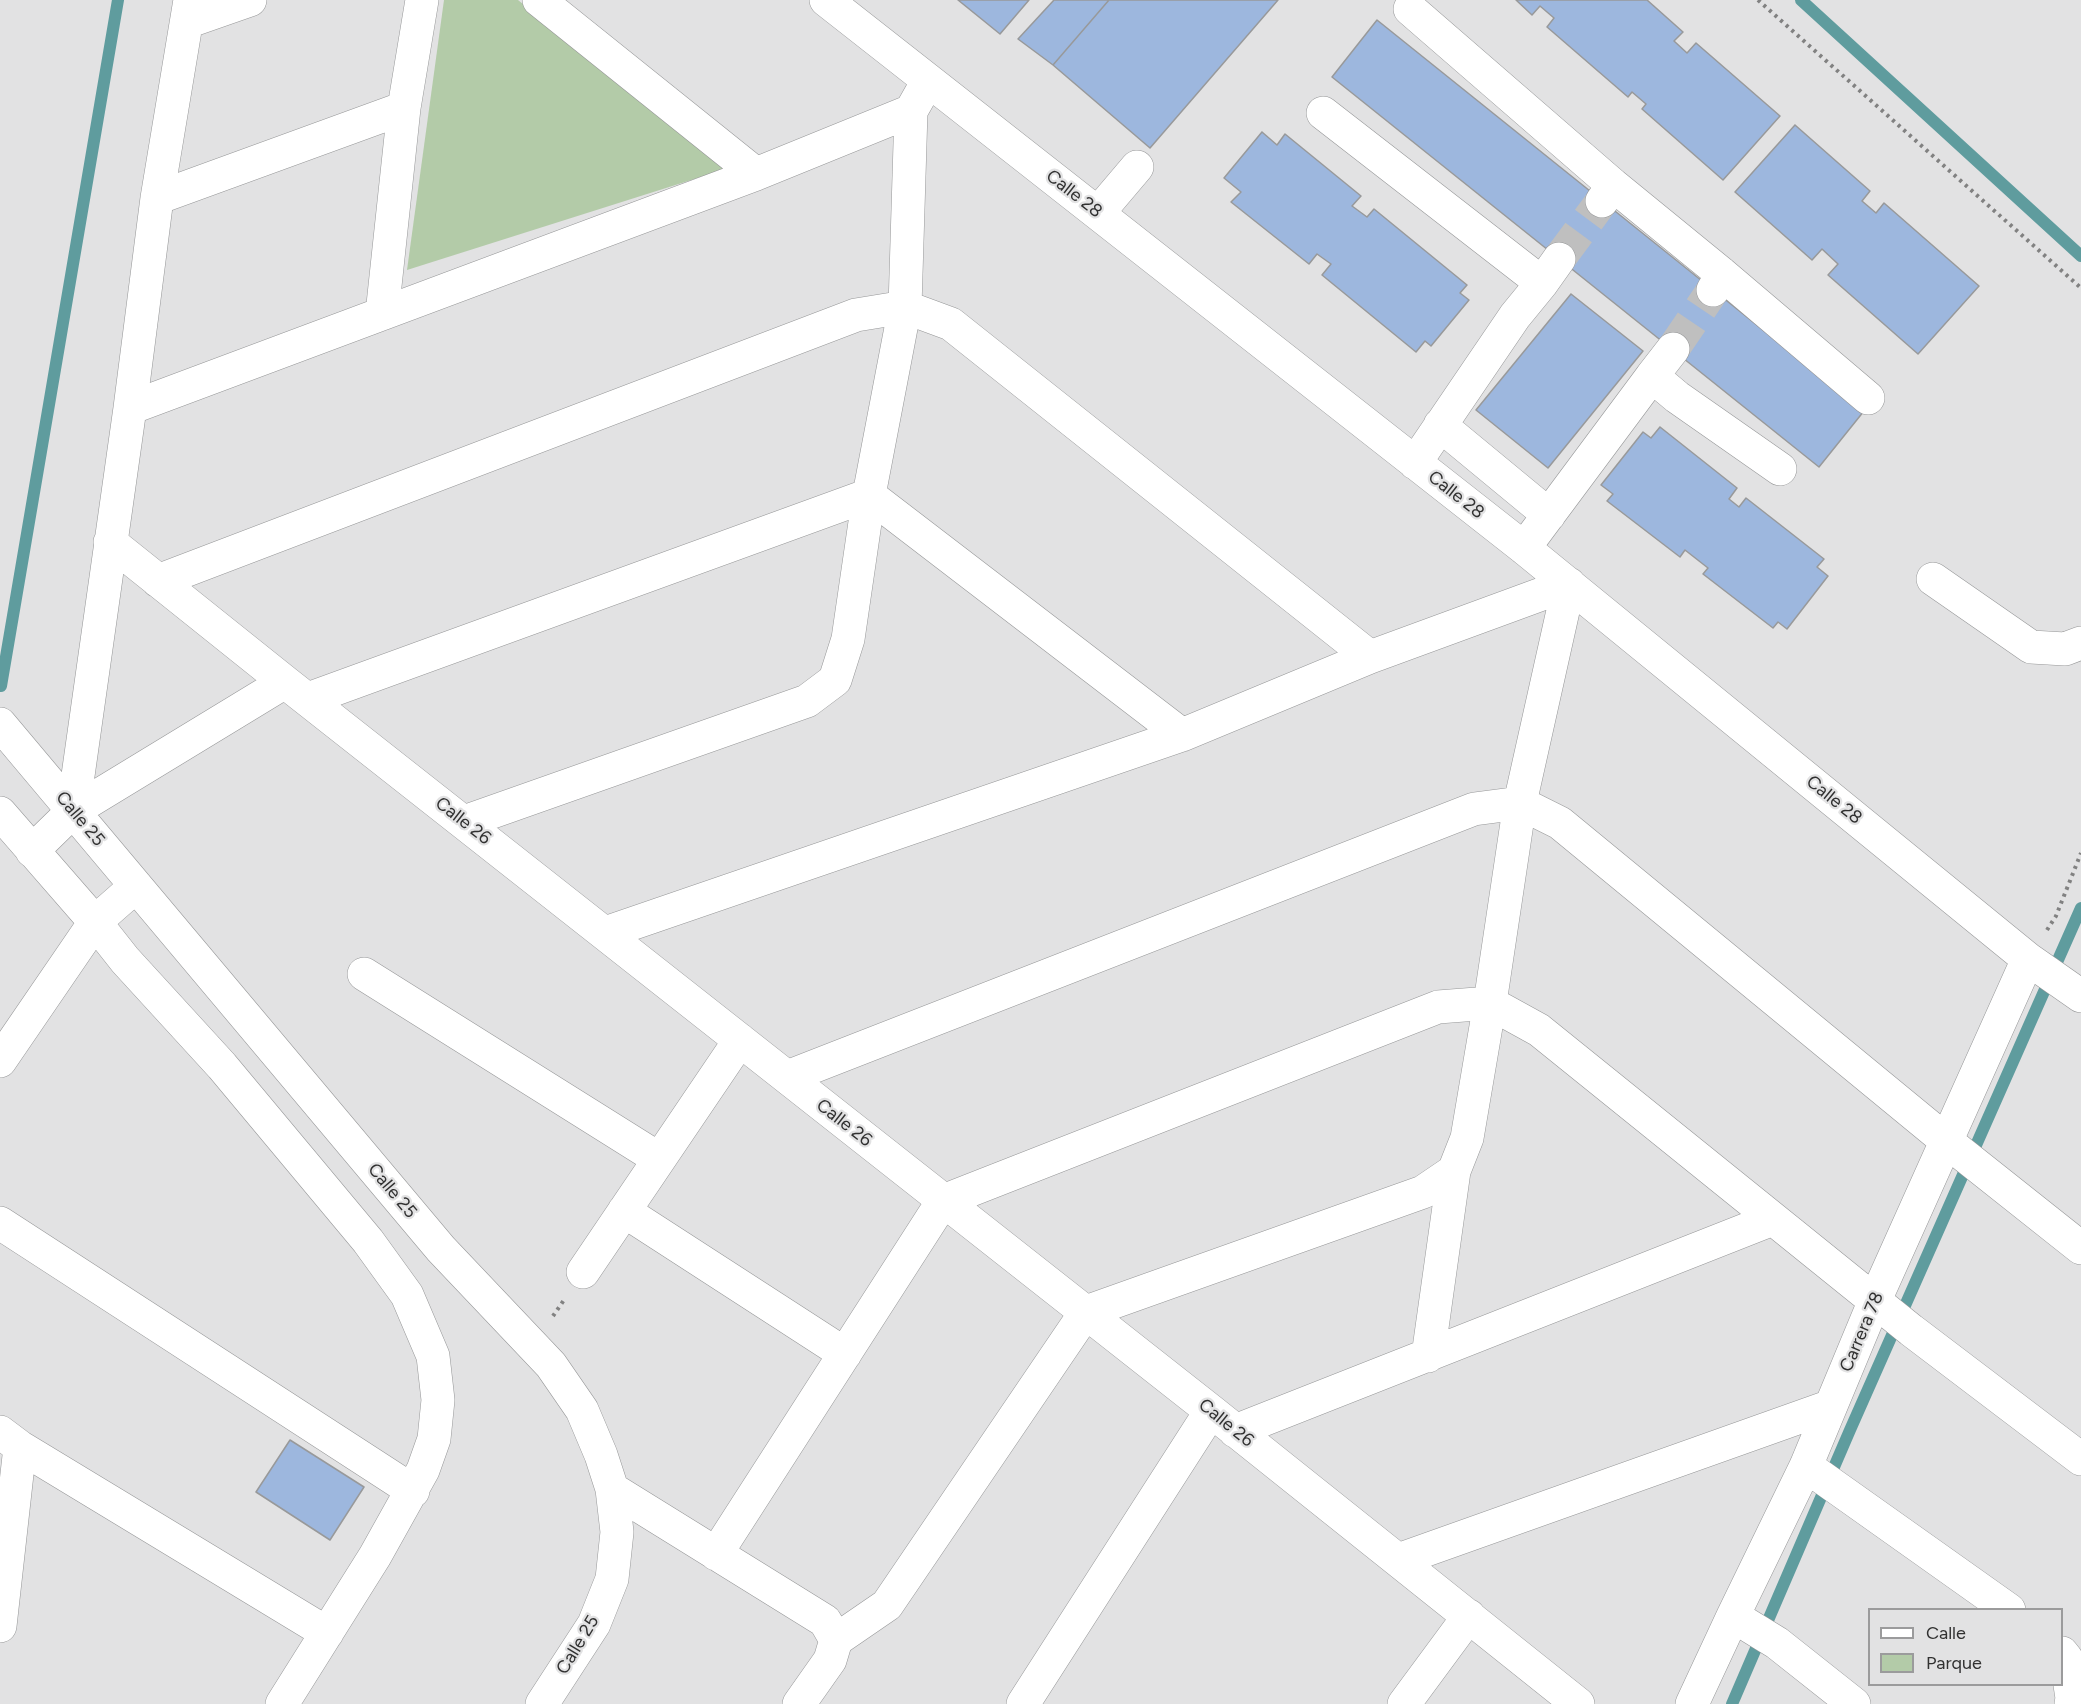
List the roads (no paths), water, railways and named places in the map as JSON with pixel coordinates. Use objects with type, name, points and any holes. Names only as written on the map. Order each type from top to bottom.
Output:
[{"type":"street","points":[[73,811],[157,198],[188,11],[250,0]]},
{"type":"street","points":[[382,314],[404,108],[422,0]]},
{"type":"street","points":[[538,0],[756,174]]},
{"type":"street","name":"Calle 28","points":[[826,0],[1524,548],[2033,962],[2079,994]]},
{"type":"street","points":[[1410,9],[1607,193],[1868,398]]},
{"type":"street","points":[[464,822],[807,701],[835,680],[848,639],[869,495],[905,307],[911,111],[928,81]]},
{"type":"street","points":[[157,198],[404,108]]},
{"type":"street","points":[[130,408],[756,174],[911,111]]},
{"type":"street","points":[[1323,113],[1551,271],[1515,316],[1415,463]]},
{"type":"street","points":[[1098,213],[1137,167]]},
{"type":"street","points":[[159,581],[856,315],[905,307],[951,324],[1370,657]]},
{"type":"street","points":[[1524,548],[1673,349]]},
{"type":"street","points":[[1652,376],[1677,397],[1780,469]]},
{"type":"street","points":[[1440,425],[1549,514]]},
{"type":"street","points":[[32,851],[73,811],[296,691],[869,495]]},
{"type":"street","points":[[869,495],[1182,735]]},
{"type":"street","name":"Calle 26","points":[[110,542],[1086,1312],[1578,1704]]},
{"type":"street","points":[[1933,579],[2031,646],[2065,649],[2081,643]]},
{"type":"street","points":[[605,933],[1182,735],[1370,657],[1569,584]]},
{"type":"street","points":[[1428,1356],[1454,1171],[1467,1138],[1520,803],[1569,584]]},
{"type":"street","name":"Calle 25","points":[[0,724],[441,1249],[550,1365],[582,1410],[612,1489],[617,1532],[612,1579],[594,1624],[542,1704]]},
{"type":"street","points":[[787,1077],[1474,809],[1520,803],[1560,823],[2081,1248]]},
{"type":"street","points":[[0,813],[125,960],[222,1066],[368,1241],[407,1295],[433,1356],[438,1400],[434,1439],[413,1491],[282,1704]]},
{"type":"street","points":[[0,1061],[95,922],[136,886]]},
{"type":"street","name":"Carrera 78","points":[[1692,1704],[1740,1621],[1811,1470],[1831,1406],[1954,1146],[2033,962]]},
{"type":"street","points":[[364,974],[659,1159]]},
{"type":"street","points":[[716,1554],[943,1201],[1438,1007],[1490,1003],[1539,1030],[1911,1330],[2081,1459]]},
{"type":"street","points":[[583,1272],[740,1040]]},
{"type":"street","points":[[799,1704],[830,1660],[836,1640],[887,1605],[1086,1312],[1423,1192],[1454,1171]]},
{"type":"street","points":[[624,1211],[845,1354]]},
{"type":"street","points":[[1235,1431],[1773,1219]]},
{"type":"street","points":[[0,1223],[413,1491]]},
{"type":"street","points":[[1398,1560],[1831,1406]]},
{"type":"street","points":[[1023,1704],[1211,1411]]},
{"type":"street","points":[[0,1626],[10,1439],[327,1633]]},
{"type":"street","points":[[1811,1470],[2006,1608]]},
{"type":"street","points":[[612,1489],[825,1621],[836,1640]]},
{"type":"street","points":[[1404,1704],[1469,1616]]},
{"type":"street","points":[[1740,1621],[1777,1643],[1854,1704]]},
{"type":"street","points":[[2063,1655],[2066,1658],[2071,1704]]},
{"type":"waterway","points":[[1,686],[118,0]]},
{"type":"waterway","points":[[1801,0],[2081,256]]},
{"type":"waterway","points":[[1732,1704],[1850,1430],[2081,908]]},
{"type":"tunnel","points":[[1559,259],[1602,201]]},
{"type":"tunnel","points":[[1673,349],[1713,290]]}]
